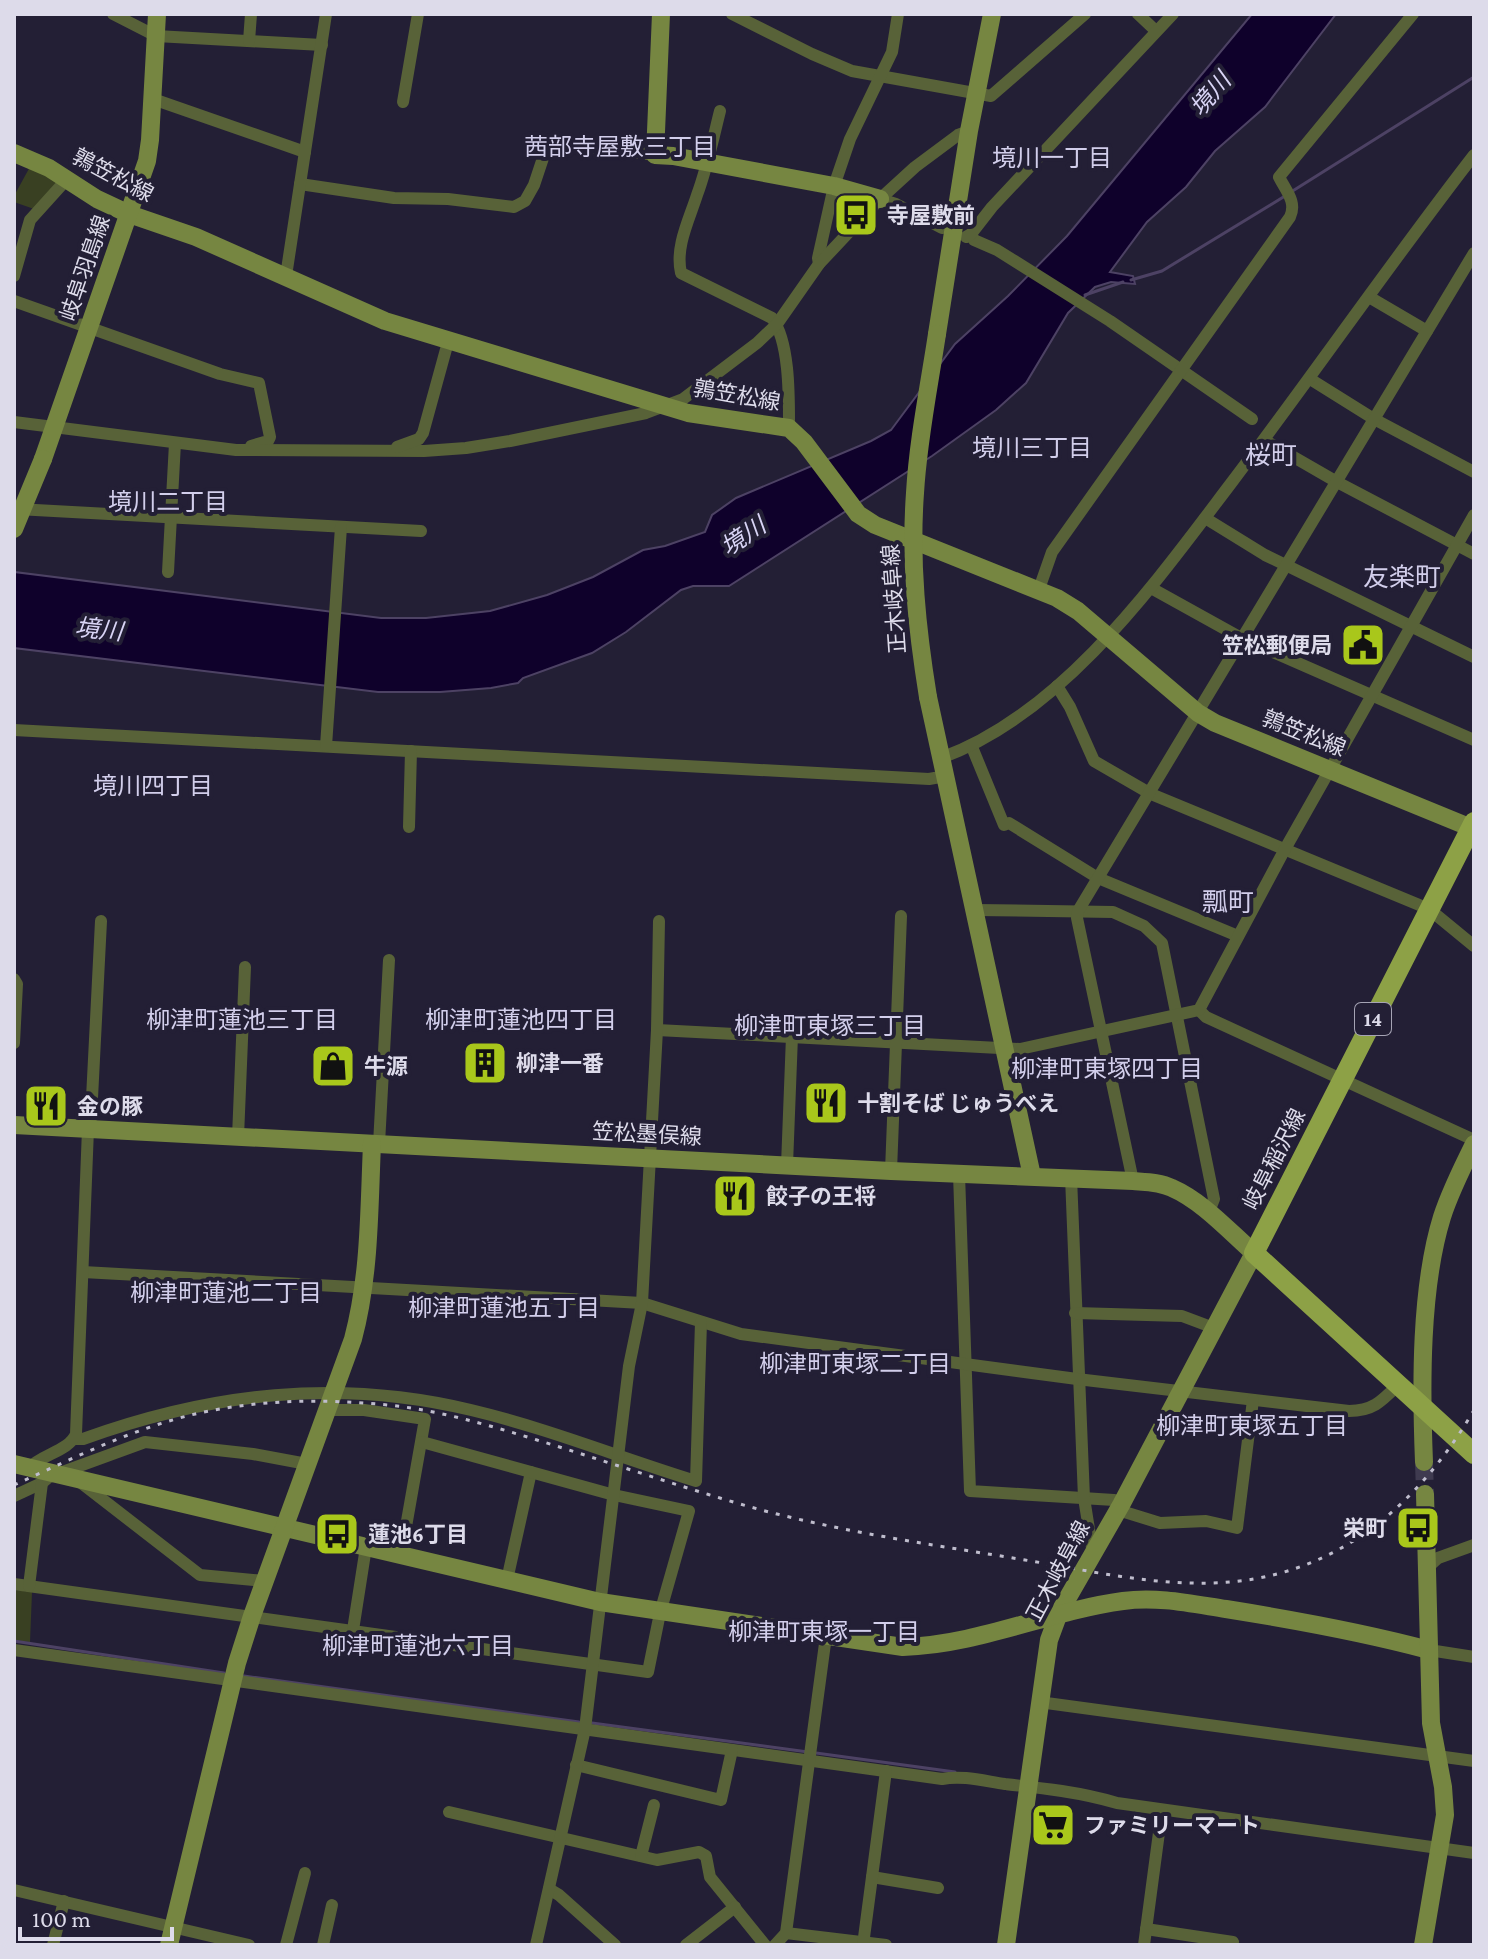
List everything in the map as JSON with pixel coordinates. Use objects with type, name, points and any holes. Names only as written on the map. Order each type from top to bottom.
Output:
[{"type":"main road","name":"岐阜羽島線","points":[[14,529],[56,426],[147,161],[157,14]]},
{"type":"main road","points":[[661,14],[655,155],[834,186],[880,199]]},
{"type":"main road","name":"正木岐阜線","points":[[992,14],[969,131],[921,439],[913,560],[917,631],[928,697],[1032,1176]]},
{"type":"main road","name":"鶉笠松線","points":[[14,153],[129,214],[196,237],[385,321],[668,406],[717,418],[789,428],[804,442],[858,514],[875,525],[1039,589],[1078,611],[1198,713],[1215,723],[1473,826]]},
{"type":"main road","name":"岐阜稲沢線","points":[[1254,1253],[1473,826]]},
{"type":"main road","name":"笠松墨俣線","points":[[14,1125],[1160,1183],[1208,1214],[1254,1253]]},
{"type":"main road","points":[[1424,1462],[1425,1310],[1441,1221],[1474,1142]]},
{"type":"main road","points":[[171,1936],[232,1680],[252,1616],[353,1339],[365,1288],[375,1144]]},
{"type":"main road","points":[[1254,1253],[1474,1454]]},
{"type":"main road","name":"正木岐阜線","points":[[1006,1945],[1049,1640],[1059,1613],[1120,1508],[1254,1253]]},
{"type":"main road","points":[[21,1466],[600,1602],[903,1647],[924,1647],[1059,1613],[1128,1600],[1172,1601],[1344,1628],[1429,1650]]},
{"type":"main road","points":[[1423,1945],[1445,1815],[1431,1723],[1425,1494]]},
{"type":"street","points":[[113,14],[156,36],[322,45]]},
{"type":"street","points":[[249,41],[251,14]]},
{"type":"street","points":[[286,276],[326,14]]},
{"type":"street","points":[[403,102],[418,14]]},
{"type":"street","points":[[732,14],[852,71],[991,96],[1085,14]]},
{"type":"street","points":[[819,264],[834,186],[850,139],[892,52],[898,14]]},
{"type":"street","points":[[1138,14],[1156,31]]},
{"type":"street","points":[[1173,14],[968,235],[1107,320],[1252,419]]},
{"type":"street","points":[[1039,589],[1052,552],[1290,217],[1294,209],[1292,201],[1279,177],[1413,14]]},
{"type":"street","points":[[153,99],[305,152]]},
{"type":"street","points":[[720,111],[698,194],[687,221],[681,273],[772,318],[777,324],[783,341],[789,428]]},
{"type":"street","points":[[14,422],[236,450],[390,451],[466,448],[585,426],[668,406],[728,367],[777,324],[819,264],[880,199],[915,167],[958,135],[969,131]]},
{"type":"street","points":[[300,184],[394,198],[448,199],[514,207],[525,201],[534,185],[547,146],[584,146],[655,155]]},
{"type":"street","points":[[14,730],[929,779],[1043,700],[1151,588],[1310,379],[1474,155]]},
{"type":"street","points":[[14,276],[30,220],[67,179]]},
{"type":"street","points":[[880,199],[942,228]]},
{"type":"street","points":[[1133,1181],[1078,911],[1474,253]]},
{"type":"street","points":[[1369,297],[1427,331]]},
{"type":"street","points":[[14,301],[220,374],[259,383],[270,437],[268,441],[236,450]]},
{"type":"street","points":[[390,451],[419,439],[423,433],[448,342]]},
{"type":"street","points":[[1310,379],[1374,419],[1474,472]]},
{"type":"street","points":[[1264,440],[1474,554]]},
{"type":"street","points":[[168,572],[175,443]]},
{"type":"street","points":[[14,509],[421,531]]},
{"type":"street","points":[[657,1030],[1020,1049],[1199,1010],[1285,849],[1474,515]]},
{"type":"street","points":[[1205,518],[1287,566],[1474,657]]},
{"type":"street","points":[[326,746],[341,527]]},
{"type":"street","points":[[1151,588],[1243,639],[1474,740]]},
{"type":"street","points":[[1057,686],[1094,761],[1151,794],[1429,909],[1474,946]]},
{"type":"street","points":[[972,747],[1004,825],[1009,823],[1098,878],[1238,936]]},
{"type":"street","points":[[409,827],[411,751]]},
{"type":"street","points":[[975,910],[1113,912],[1144,926],[1162,943],[1214,1199],[1208,1214]]},
{"type":"street","points":[[891,1171],[901,916]]},
{"type":"street","points":[[75,1439],[88,1129],[101,921]]},
{"type":"street","points":[[536,1945],[585,1729],[629,1366],[642,1303],[657,1030],[659,921]]},
{"type":"street","points":[[375,1144],[389,960]]},
{"type":"street","points":[[238,1137],[245,967]]},
{"type":"street","points":[[14,979],[17,984],[14,1043]]},
{"type":"street","points":[[1199,1010],[1206,1017],[1474,1142]]},
{"type":"street","points":[[787,1165],[792,1036]]},
{"type":"street","points":[[959,1174],[970,1491],[1114,1500],[1120,1508],[1160,1523],[1206,1521],[1237,1528],[1253,1400]]},
{"type":"street","points":[[1071,1177],[1077,1379],[1084,1498],[1093,1554]]},
{"type":"street","points":[[83,1272],[642,1303],[741,1334],[1077,1379],[1360,1411],[1377,1406],[1398,1385]]},
{"type":"street","points":[[1075,1313],[1182,1316],[1214,1328]]},
{"type":"street","points":[[21,1466],[75,1439],[196,1405],[271,1395],[334,1392],[405,1398],[471,1410],[696,1481],[701,1322]]},
{"type":"street","points":[[327,1410],[364,1410],[425,1419],[401,1555]]},
{"type":"street","points":[[14,1496],[49,1477],[66,1476],[145,1442],[253,1454],[307,1464]]},
{"type":"street","points":[[14,1584],[648,1672],[660,1613],[689,1511],[614,1495],[422,1442]]},
{"type":"street","points":[[507,1580],[531,1472]]},
{"type":"street","points":[[66,1476],[200,1575],[265,1581]]},
{"type":"street","points":[[29,1586],[42,1483]]},
{"type":"street","points":[[1427,1568],[1438,1558],[1474,1545]]},
{"type":"street","points":[[353,1630],[366,1547]]},
{"type":"street","points":[[775,1945],[786,1933],[826,1636]]},
{"type":"street","points":[[14,1650],[942,1779],[955,1777],[1027,1786],[1162,1810],[1474,1853]]},
{"type":"street","points":[[1429,1650],[1474,1657]]},
{"type":"street","points":[[1039,1702],[1474,1761]]},
{"type":"street","points":[[576,1765],[721,1800],[732,1750]]},
{"type":"street","points":[[863,1943],[886,1771]]},
{"type":"street","points":[[641,1856],[654,1805]]},
{"type":"street","points":[[1144,1945],[1162,1810]]},
{"type":"street","points":[[449,1812],[641,1856],[666,1860],[699,1852],[706,1856],[710,1877],[765,1945]]},
{"type":"street","points":[[286,1945],[305,1873]]},
{"type":"street","points":[[872,1877],[938,1888]]},
{"type":"street","points":[[549,1889],[615,1945]]},
{"type":"street","points":[[14,1890],[64,1901],[171,1936],[249,1945]]},
{"type":"street","points":[[53,1945],[64,1901]]},
{"type":"street","points":[[323,1945],[332,1905]]},
{"type":"street","points":[[686,1945],[735,1907]]},
{"type":"street","points":[[1146,1929],[1233,1942]]},
{"type":"street","points":[[786,1933],[886,1945]]},
{"type":"green space","points":[[31,165],[59,179],[34,209],[14,202],[14,196]]},
{"type":"green space","points":[[14,1590],[32,1592],[30,1642],[14,1640]]},
{"type":"water","name":"境川","points":[[1252,14],[1336,14],[1265,107],[1215,151],[1186,187],[1147,222],[1110,272],[1133,276],[1135,284],[1111,282],[1095,287],[1068,313],[1026,383],[996,410],[932,456],[729,586],[693,586],[681,590],[626,632],[592,653],[523,678],[518,683],[491,688],[378,692],[14,648],[14,572],[381,618],[426,618],[490,611],[547,595],[593,577],[643,550],[705,532],[712,515],[736,498],[891,430],[955,344],[1067,236]]},
{"type":"waterway","points":[[1291,192],[1474,77]]},
{"type":"waterway","points":[[1131,280],[1162,271],[1285,196]]},
{"type":"waterway","points":[[1085,295],[1123,282]]},
{"type":"waterway","points":[[14,1641],[224,1673]]},
{"type":"waterway","points":[[244,1676],[579,1722]]},
{"type":"waterway","points":[[592,1723],[808,1752]]},
{"type":"waterway","points":[[816,1753],[955,1772]]},
{"type":"tunnel","points":[[1424,1462],[1425,1494]]},
{"type":"railway","points":[[14,1485],[131,1434],[204,1412],[290,1402],[377,1404],[417,1409],[478,1423],[740,1504],[810,1522],[1118,1576],[1165,1582],[1212,1583],[1255,1579],[1295,1569],[1332,1553],[1366,1532],[1397,1507],[1425,1478],[1474,1410]]},
{"type":"place","name":"寺屋敷前","points":[[856,215]]},
{"type":"place","name":"笠松郵便局","points":[[1363,645]]},
{"type":"place","name":"柳津一番","points":[[485,1063]]},
{"type":"place","name":"牛源","points":[[333,1066]]},
{"type":"place","name":"十割そば じゅうべえ","points":[[826,1103]]},
{"type":"place","name":"金の豚","points":[[46,1106]]},
{"type":"place","name":"餃子の王将","points":[[735,1196]]},
{"type":"place","name":"栄町","points":[[1418,1528]]},
{"type":"place","name":"蓮池6丁目","points":[[337,1534]]},
{"type":"place","name":"ファミリーマート","points":[[1053,1825]]},
{"type":"district","name":"茜部寺屋敷三丁目","points":[[620,146]]},
{"type":"district","name":"境川一丁目","points":[[1052,157]]},
{"type":"district","name":"境川三丁目","points":[[1032,447]]},
{"type":"district","name":"桜町","points":[[1271,455]]},
{"type":"district","name":"境川二丁目","points":[[168,501]]},
{"type":"district","name":"友楽町","points":[[1402,577]]},
{"type":"district","name":"境川四丁目","points":[[153,785]]},
{"type":"district","name":"瓢町","points":[[1228,902]]},
{"type":"district","name":"柳津町蓮池三丁目","points":[[242,1019]]},
{"type":"district","name":"柳津町蓮池四丁目","points":[[521,1019]]},
{"type":"district","name":"柳津町東塚三丁目","points":[[830,1025]]},
{"type":"district","name":"柳津町東塚四丁目","points":[[1107,1068]]},
{"type":"district","name":"柳津町蓮池二丁目","points":[[226,1292]]},
{"type":"district","name":"柳津町蓮池五丁目","points":[[504,1307]]},
{"type":"district","name":"柳津町東塚二丁目","points":[[855,1363]]},
{"type":"district","name":"柳津町東塚五丁目","points":[[1252,1425]]},
{"type":"district","name":"柳津町東塚一丁目","points":[[824,1631]]},
{"type":"district","name":"柳津町蓮池六丁目","points":[[418,1645]]}]
